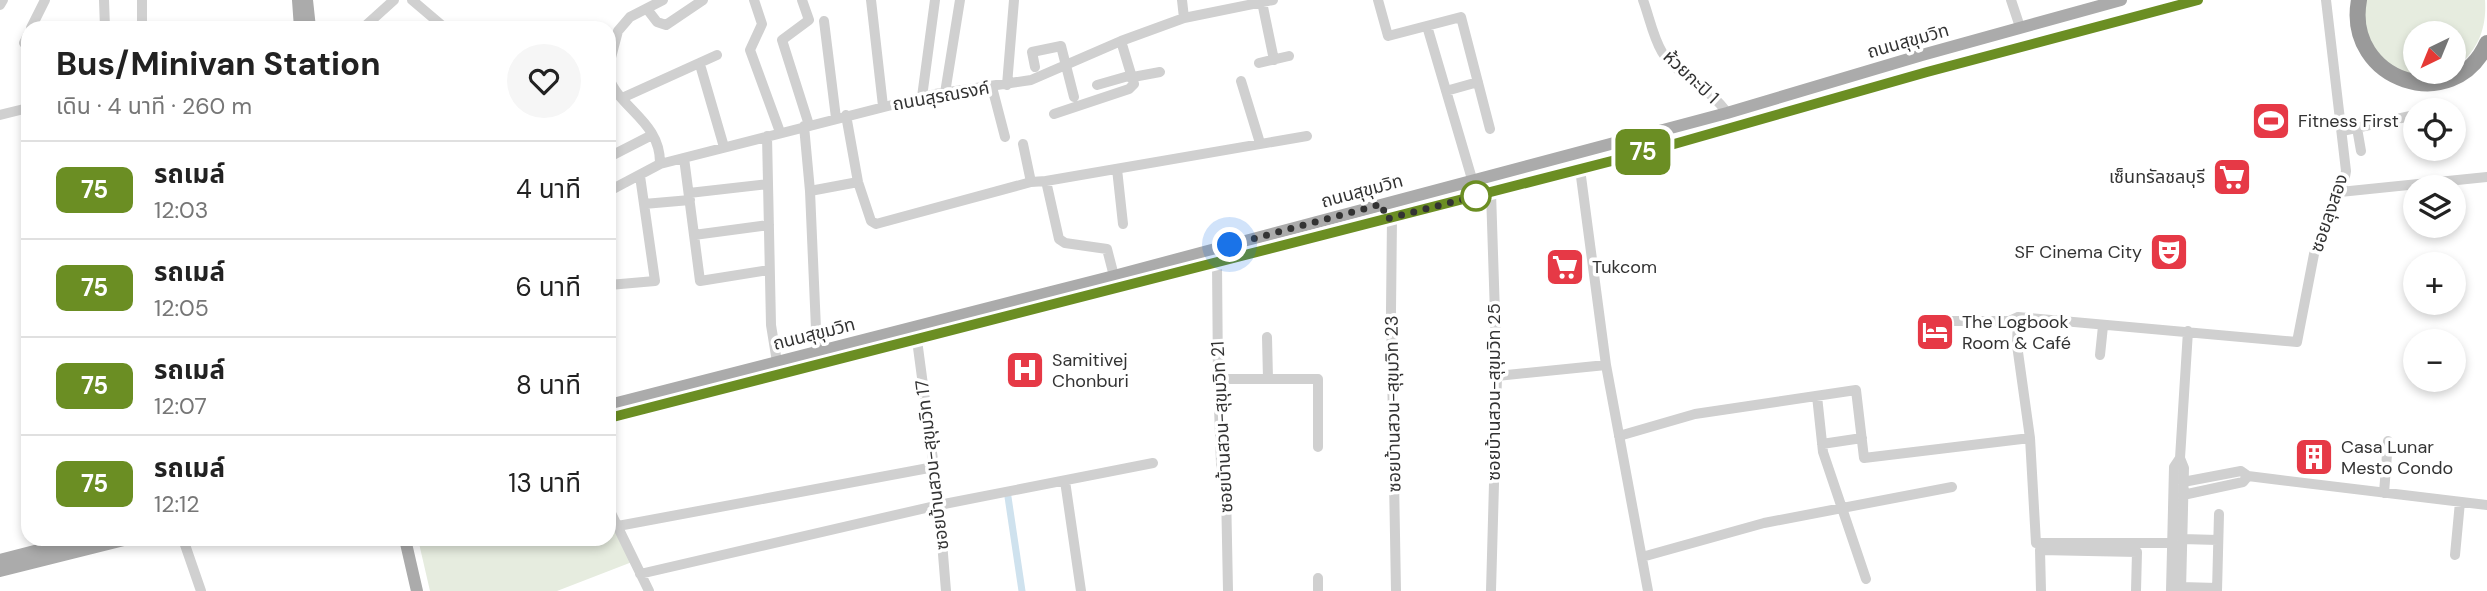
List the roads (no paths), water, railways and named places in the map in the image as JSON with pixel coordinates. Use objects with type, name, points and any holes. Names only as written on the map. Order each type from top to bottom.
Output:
[{"type":"highway","points":[[2359,0],[2359,30],[2368,54],[2382,69],[2408,81],[2432,83],[2457,75],[2475,62],[2487,43]]},
{"type":"main road","points":[[298,0],[300,21]]},
{"type":"main road","points":[[307,0],[309,21]]},
{"type":"main road","name":"ถนนสุขุมวิท","points":[[616,403],[1114,276],[1727,113],[2101,3],[2121,0]]},
{"type":"main road","name":"ถนนสุขุมวิท","points":[[616,416],[1580,169],[2198,0]]},
{"type":"main road","points":[[2049,20],[2057,28],[2055,38]]},
{"type":"main road","points":[[1382,204],[1389,218]]},
{"type":"main road","points":[[0,560],[54,546]]},
{"type":"main road","points":[[0,572],[101,546]]},
{"type":"main road","points":[[398,546],[409,591]]},
{"type":"main road","points":[[407,546],[417,591]]},
{"type":"main road","points":[[414,546],[424,591]]},
{"type":"street","points":[[0,5],[3,0]]},
{"type":"street","points":[[34,21],[45,0]]},
{"type":"street","points":[[104,0],[105,21]]},
{"type":"street","points":[[142,0],[142,21]]},
{"type":"street","points":[[371,21],[394,0]]},
{"type":"street","points":[[412,0],[437,21]]},
{"type":"street","points":[[616,39],[618,31],[631,17],[663,0]]},
{"type":"street","points":[[648,9],[654,19],[663,26],[704,0]]},
{"type":"street","points":[[754,0],[762,24],[750,50],[780,132]]},
{"type":"street","points":[[802,0],[809,20],[782,40],[807,125],[817,352]]},
{"type":"street","points":[[871,0],[883,106]]},
{"type":"street","points":[[922,97],[935,0]]},
{"type":"street","points":[[944,93],[960,0]]},
{"type":"street","points":[[1007,85],[1014,0]]},
{"type":"street","points":[[1182,0],[1184,18]]},
{"type":"street","points":[[1378,0],[1388,36],[1461,17],[1490,129]]},
{"type":"street","name":"ห้วยกะปิ 1","points":[[1643,0],[1662,52],[1718,100],[1727,113]]},
{"type":"street","points":[[2011,0],[2020,27]]},
{"type":"street","name":"ซอยลุงสอง","points":[[2188,331],[2297,342],[2315,249],[2340,192],[2346,171],[2326,0]]},
{"type":"street","points":[[1267,1],[1274,60]]},
{"type":"street","name":"ถนนสุรณรงค์","points":[[616,188],[660,164],[780,132],[922,97],[1031,80],[1121,41],[1184,18],[1227,4],[1267,1]]},
{"type":"street","points":[[824,20],[841,117],[858,182],[871,221],[876,224],[1031,182],[1117,170],[1307,136]]},
{"type":"street","points":[[1427,26],[1472,180]]},
{"type":"street","points":[[1054,114],[1129,89],[1133,84],[1133,76],[1121,41]]},
{"type":"street","points":[[1035,67],[1032,52],[1060,46],[1074,97]]},
{"type":"street","points":[[622,98],[717,55]]},
{"type":"street","points":[[1259,63],[1289,57]]},
{"type":"street","points":[[701,68],[724,147]]},
{"type":"street","points":[[1097,85],[1160,72]]},
{"type":"street","points":[[1241,81],[1260,143]]},
{"type":"street","points":[[1446,91],[1478,82]]},
{"type":"street","points":[[992,87],[1004,137]]},
{"type":"street","points":[[616,89],[643,119],[660,155],[660,164]]},
{"type":"street","points":[[0,114],[21,110]]},
{"type":"street","points":[[2342,131],[2403,118]]},
{"type":"street","points":[[2357,128],[2361,151]]},
{"type":"street","points":[[616,153],[652,135]]},
{"type":"street","points":[[766,136],[771,325],[777,362]]},
{"type":"street","points":[[1023,144],[1031,182]]},
{"type":"street","points":[[1453,161],[1465,157]]},
{"type":"street","points":[[684,158],[700,281],[769,270]]},
{"type":"street","points":[[1580,169],[1606,365],[1648,591]]},
{"type":"street","points":[[1117,170],[1123,224]]},
{"type":"street","points":[[616,284],[655,281],[640,176]]},
{"type":"street","points":[[2340,192],[2487,177]]},
{"type":"street","points":[[1046,181],[1059,239],[1066,243],[1107,249],[1114,276]]},
{"type":"street","points":[[810,191],[858,182]]},
{"type":"street","points":[[644,204],[768,184]]},
{"type":"street","name":"ซอยบ้านสวน-สุขุมวิท 25","points":[[1491,192],[1497,376],[1491,591]]},
{"type":"street","name":"ซอยบ้านสวน-สุขุมวิท 23","points":[[1389,218],[1396,591]]},
{"type":"street","points":[[694,235],[769,225]]},
{"type":"street","name":"ซอยบ้านสวน-สุขุมวิท 21","points":[[1217,263],[1218,379],[1221,463],[1226,490],[1228,591]]},
{"type":"street","points":[[2018,317],[2017,345],[2030,438],[2036,543],[2218,540]]},
{"type":"street","points":[[1936,321],[2009,321],[2018,317],[2188,331],[2180,458],[2184,467],[2183,495],[2177,541]]},
{"type":"street","points":[[2099,355],[2103,326]]},
{"type":"street","points":[[1267,337],[1268,379]]},
{"type":"street","name":"ซอยบ้านสวน-สุขุมวิท 17","points":[[918,340],[939,505],[946,591]]},
{"type":"street","points":[[1497,376],[1606,365]]},
{"type":"street","points":[[1218,379],[1318,379],[1318,447]]},
{"type":"street","points":[[1619,436],[1695,414],[1856,390],[1864,458],[2030,438]]},
{"type":"street","points":[[1817,396],[1822,453],[1866,579]]},
{"type":"street","points":[[1822,444],[1862,438]]},
{"type":"street","points":[[2384,493],[2388,441]]},
{"type":"street","points":[[2180,458],[2174,467],[2177,590],[2217,589],[2218,514]]},
{"type":"street","points":[[640,574],[939,505],[1153,463]]},
{"type":"street","points":[[618,526],[934,467]]},
{"type":"street","points":[[2183,482],[2241,471],[2248,476],[2487,505]]},
{"type":"street","points":[[2183,495],[2243,482],[2248,476]]},
{"type":"street","points":[[1065,481],[1081,591]]},
{"type":"street","points":[[1642,557],[1764,523],[1952,487]]},
{"type":"street","points":[[2455,555],[2460,502]]},
{"type":"street","points":[[616,522],[649,591]]},
{"type":"street","points":[[185,546],[201,591]]},
{"type":"street","points":[[2041,591],[2040,550],[2137,552],[2136,591]]},
{"type":"street","points":[[1318,578],[1318,591]]},
{"type":"waterway","points":[[1008,497],[1022,591]]},
{"type":"place","name":"Fitness First","points":[[2271,121]]},
{"type":"place","name":"เซ็นทรัลชลบุรี","points":[[2232,177]]},
{"type":"place","name":"SF Cinema City","points":[[2169,252]]},
{"type":"place","name":"Tukcom","points":[[1565,267]]},
{"type":"place","name":"The Logbook Room & Café","points":[[1935,332]]},
{"type":"place","name":"Samitivej Chonburi","points":[[1025,370]]},
{"type":"place","name":"Casa Lunar Mesto Condo","points":[[2314,457]]}]
